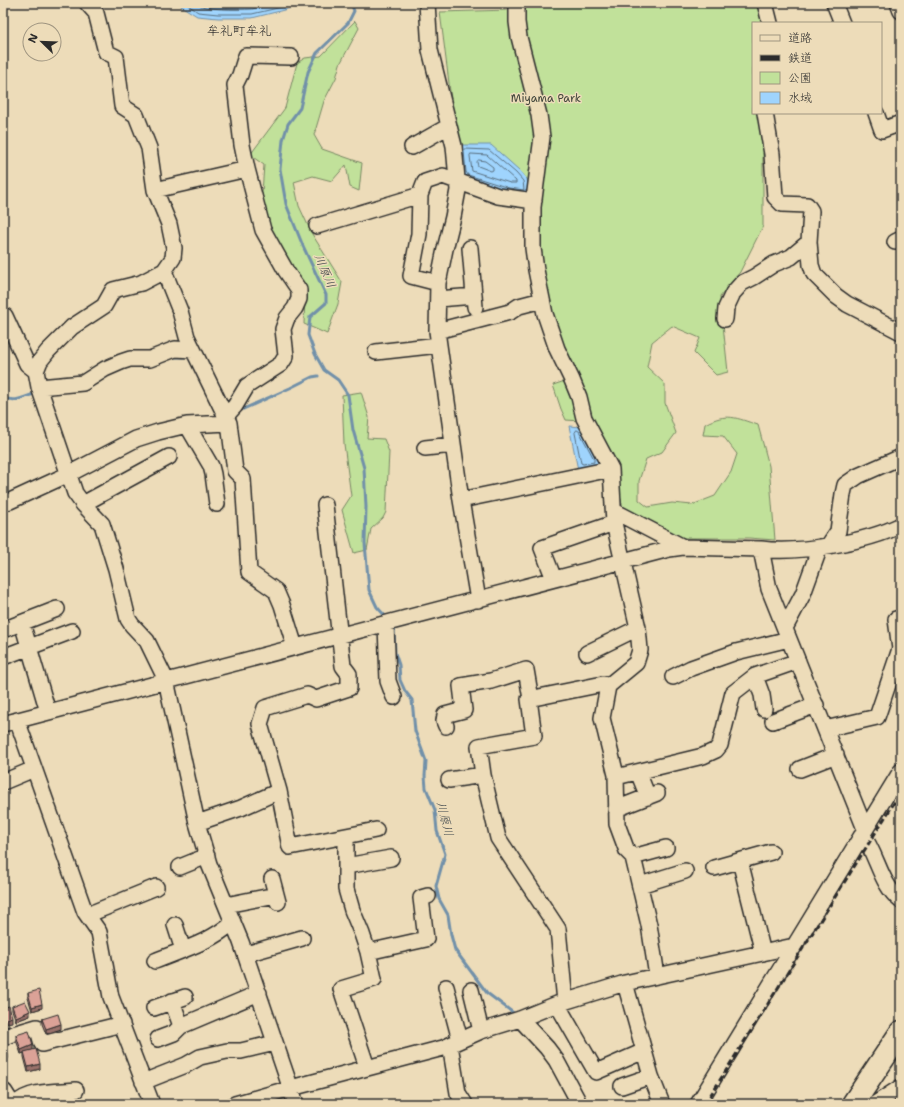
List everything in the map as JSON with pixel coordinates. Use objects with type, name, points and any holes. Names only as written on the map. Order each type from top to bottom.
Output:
[{"type":"highway","points":[[853,1104],[901,1032]]},
{"type":"main road","points":[[3,1093],[10,1104]]},
{"type":"street","points":[[427,3],[430,50],[454,146],[458,190],[453,217],[444,249],[438,283],[438,338],[461,500],[478,600]]},
{"type":"street","points":[[517,3],[519,36],[539,115],[542,137],[534,201],[533,248],[536,270],[545,314],[557,349],[568,369],[577,391],[584,418],[612,469],[614,517],[622,562],[638,628],[640,650],[636,662],[608,686],[602,718],[616,777],[617,824],[627,851],[633,857],[649,925],[657,976]]},
{"type":"street","points":[[765,3],[770,22]]},
{"type":"street","points":[[834,3],[842,22]]},
{"type":"street","points":[[898,3],[901,11]]},
{"type":"street","points":[[96,6],[106,52],[116,57],[122,106],[136,115],[149,148],[155,190],[169,224],[174,248],[173,258],[164,271],[141,283],[113,290],[104,306],[72,327],[48,351],[40,361],[36,371],[40,390],[75,493],[102,524],[116,569],[128,619],[147,640],[166,680],[197,823],[207,856],[246,954],[296,1104]]},
{"type":"street","points":[[227,420],[247,386],[281,364],[286,356],[284,329],[287,318],[295,308],[299,299],[299,290],[286,271],[263,230],[242,145],[235,85],[246,56],[291,57]]},
{"type":"street","points":[[765,114],[772,154],[775,196],[782,204],[807,205],[811,211],[809,242],[814,274],[836,296],[847,304],[901,332]]},
{"type":"street","points":[[876,114],[882,130],[901,123]]},
{"type":"street","points":[[412,147],[449,126]]},
{"type":"street","points":[[155,190],[247,169]]},
{"type":"street","points":[[438,283],[411,276],[419,234],[420,195],[425,182],[443,176],[498,196],[534,201]]},
{"type":"street","points":[[317,226],[420,195]]},
{"type":"street","points":[[725,319],[726,308],[733,293],[742,282],[754,277],[774,264],[791,257],[809,242]]},
{"type":"street","points":[[438,300],[475,302],[474,247],[444,249]]},
{"type":"street","points":[[164,271],[180,311],[187,337],[227,420],[235,471],[243,479],[249,572],[276,591],[282,604],[295,647]]},
{"type":"street","points":[[376,352],[438,338],[510,312],[519,306],[542,300]]},
{"type":"street","points":[[3,315],[27,364],[36,371]]},
{"type":"street","points":[[40,390],[83,383],[105,370],[130,359],[150,358],[175,349],[193,350]]},
{"type":"street","points":[[3,503],[69,474],[136,439],[187,424],[227,420]]},
{"type":"street","points":[[187,424],[210,466],[213,474],[217,504]]},
{"type":"street","points":[[425,448],[453,445]]},
{"type":"street","points":[[83,504],[169,457]]},
{"type":"street","points":[[673,677],[691,668],[787,634],[824,546],[838,531],[845,485],[858,476],[901,457]]},
{"type":"street","points":[[210,466],[234,464]]},
{"type":"street","points":[[461,500],[612,469]]},
{"type":"street","points":[[325,505],[343,666],[349,674],[349,688],[316,699],[307,695],[265,708],[260,724],[279,791],[290,847],[376,830]]},
{"type":"street","points":[[554,579],[542,548],[614,517],[683,547]]},
{"type":"street","points":[[152,1104],[112,997],[98,932],[87,914],[34,769],[10,722],[670,549],[683,547],[792,550],[824,546],[878,535],[901,525]]},
{"type":"street","points":[[761,549],[769,589],[836,755],[868,843],[884,882],[901,901]]},
{"type":"street","points":[[3,630],[56,609]]},
{"type":"street","points":[[825,729],[877,717],[900,649],[896,618]]},
{"type":"street","points":[[22,623],[48,712]]},
{"type":"street","points":[[386,624],[388,681],[394,697]]},
{"type":"street","points":[[587,653],[638,628]]},
{"type":"street","points":[[3,657],[72,631]]},
{"type":"street","points":[[616,777],[703,756],[716,750],[720,745],[733,693],[755,676],[798,661]]},
{"type":"street","points":[[446,726],[444,721],[445,715],[464,710],[461,686],[490,681],[526,670],[531,699],[529,699],[534,736],[479,746],[483,775],[498,838],[558,929],[561,1003],[596,1072],[644,1051]]},
{"type":"street","points":[[755,676],[769,715],[816,705]]},
{"type":"street","points":[[531,699],[603,684],[608,686]]},
{"type":"street","points":[[800,769],[836,755]]},
{"type":"street","points":[[3,782],[34,769]]},
{"type":"street","points":[[698,1104],[901,771]]},
{"type":"street","points":[[616,809],[652,795],[638,772]]},
{"type":"street","points":[[449,780],[483,775]]},
{"type":"street","points":[[197,823],[241,808],[279,791]]},
{"type":"street","points":[[346,837],[346,889],[352,910],[368,952],[374,979],[341,989],[366,1067]]},
{"type":"street","points":[[633,857],[666,848]]},
{"type":"street","points":[[714,868],[771,852]]},
{"type":"street","points":[[180,867],[207,856]]},
{"type":"street","points":[[740,861],[763,953]]},
{"type":"street","points":[[346,866],[385,862]]},
{"type":"street","points":[[640,885],[685,871]]},
{"type":"street","points":[[226,905],[277,898],[272,879]]},
{"type":"street","points":[[87,914],[156,887]]},
{"type":"street","points":[[368,952],[426,939],[421,898],[428,896]]},
{"type":"street","points":[[155,961],[209,939],[223,931],[233,922]]},
{"type":"street","points":[[176,925],[183,950]]},
{"type":"street","points":[[246,954],[302,938]]},
{"type":"street","points":[[235,1104],[451,1044],[481,1031],[520,1019],[561,1003],[625,983],[794,946]]},
{"type":"street","points":[[625,983],[651,1076],[662,1104]]},
{"type":"street","points":[[446,987],[451,1044],[458,1093],[465,1104]]},
{"type":"street","points":[[470,990],[481,1031]]},
{"type":"street","points":[[158,1039],[174,1033],[180,1026],[259,993]]},
{"type":"street","points":[[154,1008],[178,999],[180,1026]]},
{"type":"street","points":[[520,1019],[556,1060],[577,1099],[577,1104]]},
{"type":"street","points":[[3,1037],[37,1027],[42,1044],[122,1024]]},
{"type":"street","points":[[143,1082],[200,1057],[227,1051],[241,1051],[275,1043]]},
{"type":"street","points":[[451,1044],[451,1089],[455,1104]]},
{"type":"street","points":[[622,1086],[651,1076]]},
{"type":"street","points":[[875,1104],[901,1087]]},
{"type":"street","points":[[16,1104],[20,1099],[30,1094],[76,1090]]},
{"type":"green space","name":"Miyama Park","points":[[519,3],[764,3],[767,22],[752,22],[752,114],[768,114],[767,152],[763,153],[763,226],[740,272],[720,297],[728,372],[716,375],[694,353],[700,338],[672,326],[652,342],[647,367],[665,384],[665,403],[676,433],[662,452],[646,459],[639,481],[639,500],[648,507],[672,503],[692,505],[715,496],[731,472],[737,454],[723,436],[703,435],[705,424],[719,418],[726,417],[744,420],[758,425],[769,466],[775,540],[749,538],[679,538],[623,509],[615,469],[587,410],[551,313],[537,239],[536,196],[461,178],[440,12],[510,10]]},
{"type":"green space","points":[[355,21],[359,28],[340,64],[336,78],[324,101],[314,135],[322,149],[362,163],[359,191],[350,187],[346,165],[332,181],[313,176],[294,182],[299,206],[312,234],[342,282],[338,304],[327,334],[304,324],[305,297],[264,222],[262,193],[264,165],[250,155],[285,108],[297,63],[305,58],[321,56]]},
{"type":"green space","points":[[568,380],[581,421],[566,420],[553,385]]},
{"type":"green space","points":[[361,392],[369,417],[367,438],[384,439],[389,452],[386,512],[383,518],[371,529],[367,550],[354,553],[342,510],[351,496],[344,444],[342,395]]},
{"type":"water","points":[[180,3],[303,3],[284,10],[252,18],[218,18],[197,16],[181,6]]},
{"type":"water","points":[[459,145],[491,145],[527,179],[529,189],[527,195],[508,192],[465,178],[462,174]]},
{"type":"water","points":[[569,426],[581,427],[602,464],[578,470]]},
{"type":"building","points":[[39,990],[42,1004],[32,1007],[28,993]]},
{"type":"building","points":[[25,1001],[30,1011],[16,1017],[12,1006]]},
{"type":"building","points":[[9,1006],[12,1017],[3,1020],[3,1008]]},
{"type":"building","points":[[58,1014],[61,1024],[46,1029],[42,1019]]},
{"type":"building","points":[[29,1031],[33,1045],[21,1050],[16,1035]]},
{"type":"building","points":[[3,1042],[8,1055],[3,1056]]},
{"type":"building","points":[[36,1049],[40,1064],[28,1067],[24,1052]]},
{"type":"building","points":[[76,1100],[77,1104],[66,1104],[65,1102]]},
{"type":"waterway","name":"川原川","points":[[351,3],[354,11],[348,23],[317,53],[308,72],[300,108],[288,124],[283,140],[280,169],[286,204],[303,246],[326,295],[326,303],[310,317],[308,335],[315,354],[324,370],[338,380],[348,395],[353,430],[364,468],[366,507],[365,543],[369,590],[377,607],[387,618]]},
{"type":"waterway","points":[[172,357],[184,357]]},
{"type":"waterway","points":[[239,411],[312,377],[318,376]]},
{"type":"waterway","points":[[3,397],[16,400],[37,393]]},
{"type":"waterway","name":"川原川","points":[[394,630],[395,653],[399,665],[400,680],[405,691],[412,700],[415,731],[426,761],[426,788],[435,810],[437,831],[445,854],[436,886],[439,899],[448,915],[455,950],[487,993],[516,1015]]},
{"type":"railway","points":[[705,1104],[901,792]]},
{"type":"district","name":"牟礼町牟礼","points":[[239,30]]}]
